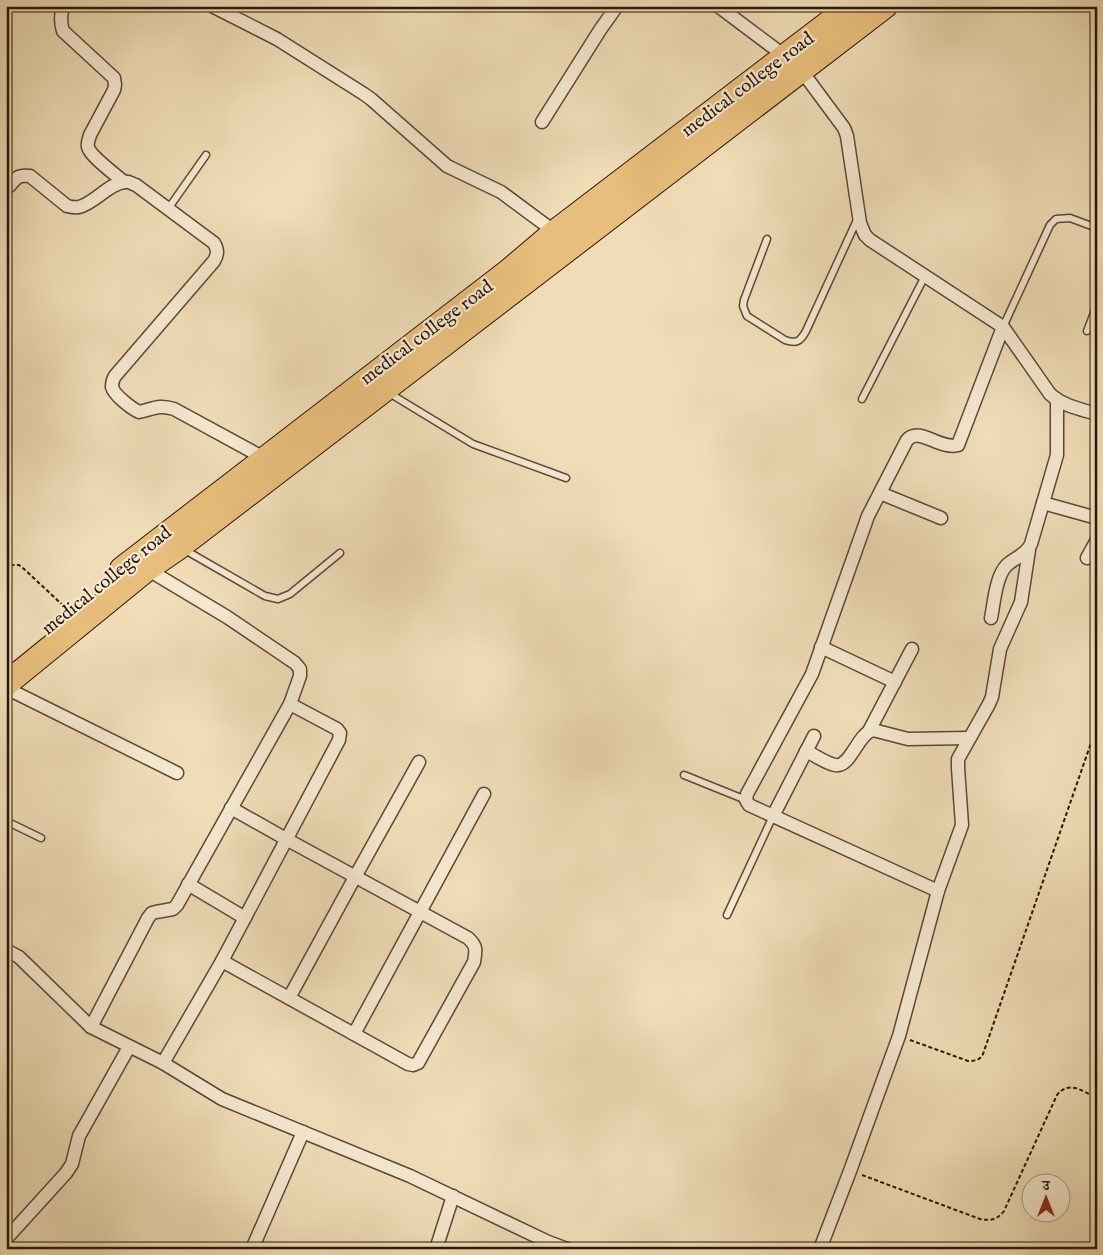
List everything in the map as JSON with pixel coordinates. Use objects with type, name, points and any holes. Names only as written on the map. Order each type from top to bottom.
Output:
[{"type":"highway","name":"medical college road","points":[[6,663],[70,611],[114,585],[132,560],[509,271],[555,232],[793,64],[831,34],[851,6]]},
{"type":"highway","points":[[831,34],[885,6]]},
{"type":"highway","points":[[6,684],[114,585],[147,569],[179,547],[384,390],[793,64]]},
{"type":"street","points":[[63,6],[60,16],[62,31],[114,78],[114,90],[90,135],[88,148],[93,155],[124,182]]},
{"type":"street","points":[[212,6],[235,12],[364,94],[447,166],[501,192],[555,232]]},
{"type":"street","points":[[542,122],[617,6]]},
{"type":"street","points":[[718,6],[793,64],[844,128],[847,136],[862,229],[870,240],[1003,327],[1050,394],[1057,400],[1097,414]]},
{"type":"street","points":[[6,189],[18,176],[30,176],[67,206],[79,207],[117,184],[130,182],[214,243],[217,249],[214,262],[115,376],[112,386],[114,392],[132,409],[138,412],[159,406],[174,409],[264,458]]},
{"type":"street","points":[[938,892],[750,805],[746,800],[747,794],[808,680],[868,516],[907,440],[917,435],[946,446],[958,444],[1003,327]]},
{"type":"street","points":[[820,1249],[900,1036],[938,892],[962,825],[958,759],[992,697],[1000,649],[1021,602],[1029,550],[1057,455],[1057,400]]},
{"type":"street","points":[[880,493],[941,518]]},
{"type":"street","points":[[1043,503],[1097,518]]},
{"type":"street","points":[[1087,558],[1097,540]]},
{"type":"street","points":[[991,618],[1003,570],[1008,564],[1029,550]]},
{"type":"street","points":[[91,1027],[148,918],[152,913],[173,909],[188,884],[290,704],[300,676],[300,669],[295,663],[227,617],[147,569]]},
{"type":"street","points":[[821,647],[895,682]]},
{"type":"street","points":[[806,751],[832,764],[841,765],[846,762],[864,735],[869,731],[912,649]]},
{"type":"street","points":[[6,688],[177,772]]},
{"type":"street","points":[[163,1062],[222,961],[339,740],[340,733],[337,729],[290,704]]},
{"type":"street","points":[[869,731],[873,730],[908,739],[970,738]]},
{"type":"street","points":[[773,816],[814,736]]},
{"type":"street","points":[[289,998],[419,762]]},
{"type":"street","points":[[354,1034],[484,794]]},
{"type":"street","points":[[222,961],[408,1064],[413,1065],[418,1062],[474,962],[476,950],[474,943],[468,938],[231,808]]},
{"type":"street","points":[[188,884],[245,918]]},
{"type":"street","points":[[8,956],[19,957],[91,1027],[163,1062],[222,1099],[410,1176],[548,1242],[567,1249]]},
{"type":"street","points":[[6,1239],[72,1164],[79,1136],[129,1047]]},
{"type":"street","points":[[252,1249],[304,1132]]},
{"type":"street","points":[[436,1249],[453,1196]]},
{"type":"lane","points":[[168,209],[206,154]]},
{"type":"lane","points":[[767,239],[743,306],[747,316],[785,340],[798,342],[806,331],[859,216]]},
{"type":"lane","points":[[1003,327],[1050,225],[1056,219],[1070,218],[1097,228]]},
{"type":"lane","points":[[862,399],[925,276]]},
{"type":"lane","points":[[1087,331],[1097,305]]},
{"type":"lane","points":[[384,390],[473,444],[566,478]]},
{"type":"lane","points":[[179,547],[265,596],[278,599],[290,594],[340,553]]},
{"type":"lane","points":[[684,776],[746,800]]},
{"type":"lane","points":[[727,915],[773,816]]},
{"type":"lane","points":[[6,821],[41,838]]},
{"type":"path","points":[[6,570],[11,565],[19,565],[70,611]]},
{"type":"path","points":[[900,1036],[968,1061],[975,1061],[981,1058],[1091,743],[1097,734]]},
{"type":"path","points":[[850,1171],[980,1220],[994,1219],[1004,1211],[1057,1096],[1062,1090],[1068,1087],[1076,1088],[1097,1098]]}]
